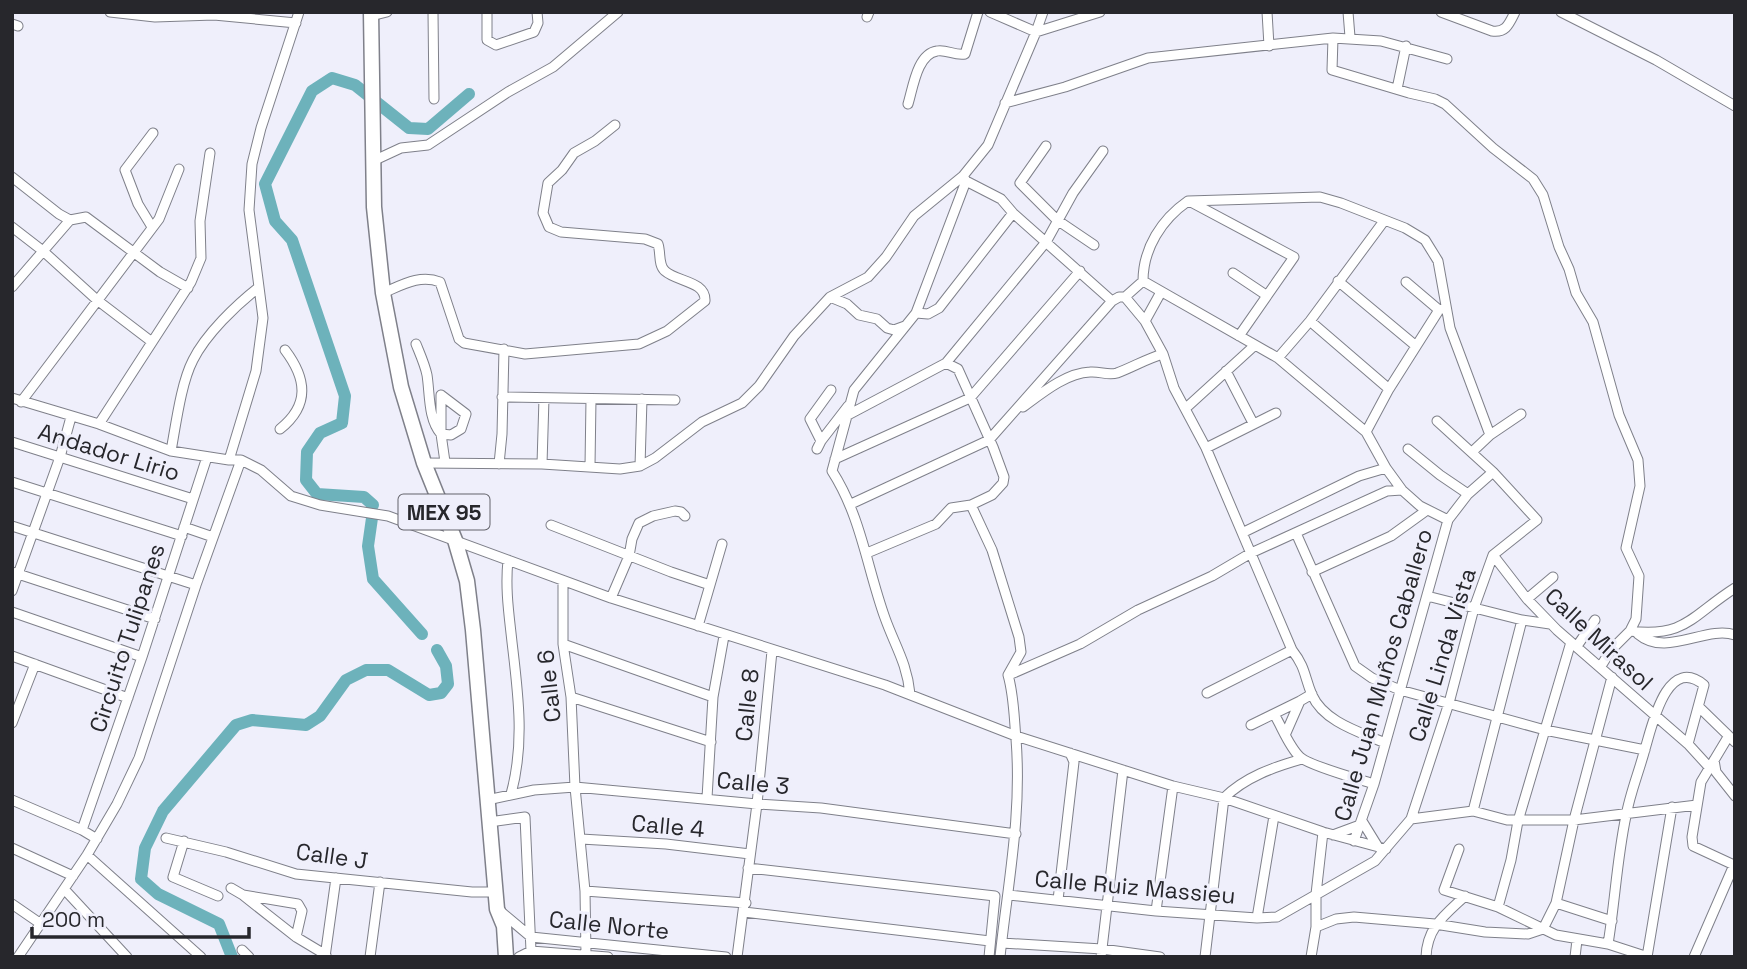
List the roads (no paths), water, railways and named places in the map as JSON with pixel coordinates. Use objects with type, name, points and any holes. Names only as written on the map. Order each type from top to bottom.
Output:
[{"type":"main road","name":"MEX 95","points":[[371,14],[374,206],[383,293],[401,387],[424,463],[455,540],[467,580],[498,912],[495,927],[497,957]]},
{"type":"main road","name":"MEX 95","points":[[498,912],[504,926],[506,957]]},
{"type":"street","points":[[110,12],[155,18],[214,15],[296,23]]},
{"type":"street","points":[[229,460],[256,371],[263,318],[249,210],[252,164],[299,12]]},
{"type":"street","points":[[371,14],[387,12]]},
{"type":"street","points":[[433,12],[434,99]]},
{"type":"street","points":[[487,12],[487,40],[496,45],[534,32],[538,23],[537,12]]},
{"type":"street","points":[[373,161],[401,148],[428,145],[508,92],[553,67],[618,12]]},
{"type":"street","points":[[908,104],[923,60],[929,53],[940,50],[965,54],[978,12]]},
{"type":"street","points":[[990,12],[1036,32],[1100,12]]},
{"type":"street","points":[[910,694],[908,671],[884,616],[851,504],[832,471],[854,390],[916,313],[964,178],[988,145],[1043,12]]},
{"type":"street","points":[[1267,12],[1269,46]]},
{"type":"street","points":[[1348,12],[1350,37]]},
{"type":"street","points":[[1441,12],[1500,32],[1506,29],[1515,12]]},
{"type":"street","points":[[1561,12],[1656,60],[1735,106]]},
{"type":"street","points":[[1005,103],[1065,87],[1148,58],[1333,38],[1350,37],[1406,46],[1447,60]]},
{"type":"street","points":[[1333,38],[1332,70],[1436,99],[1445,104],[1493,148],[1533,179],[1543,195],[1572,282],[1592,322],[1619,415],[1638,460],[1640,486],[1626,548],[1639,576],[1636,619],[1633,632],[1611,650],[1601,666]]},
{"type":"street","points":[[1397,89],[1406,46]]},
{"type":"street","points":[[383,293],[412,280],[433,279],[440,282],[459,338],[471,345],[525,354],[639,344],[667,331],[705,301],[705,295],[701,289],[665,271],[660,264],[661,251],[658,244],[645,239],[561,232],[549,226],[542,214],[548,183],[574,153],[615,125]]},
{"type":"street","points":[[152,226],[138,204],[125,170],[153,133]]},
{"type":"street","points":[[1046,146],[1020,183],[1057,220],[1094,245]]},
{"type":"street","points":[[848,415],[946,363],[1046,242],[1057,220],[1103,151]]},
{"type":"street","points":[[99,424],[188,288],[201,258],[200,221],[210,152]]},
{"type":"street","points":[[179,169],[159,219],[17,400],[99,424],[171,451],[241,460],[261,470],[291,496],[320,505],[387,516],[611,598],[910,694],[1016,736],[1382,848]]},
{"type":"street","points":[[12,177],[70,220]]},
{"type":"street","points":[[964,178],[1001,199],[1013,213],[1112,300]]},
{"type":"street","points":[[424,463],[542,464],[620,469],[640,466],[655,458],[702,422],[742,403],[759,386],[794,336],[830,297],[868,277],[886,257],[914,216],[964,178]]},
{"type":"street","points":[[991,443],[1112,300],[1125,297],[1143,281],[1143,268],[1152,242],[1172,212],[1188,201],[1320,197],[1405,228],[1425,240],[1438,261],[1442,309],[1490,435]]},
{"type":"street","points":[[1188,201],[1294,257],[1239,336]]},
{"type":"street","points":[[916,313],[928,314],[939,308],[1013,213]]},
{"type":"street","points":[[13,284],[70,220],[86,217],[160,272],[188,288]]},
{"type":"street","points":[[1278,358],[1310,321],[1384,221]]},
{"type":"street","points":[[12,227],[97,300],[152,342]]},
{"type":"street","points":[[835,458],[970,398],[1080,271]]},
{"type":"street","points":[[1233,273],[1266,295]]},
{"type":"street","points":[[1143,281],[1278,358],[1366,432],[1402,490],[1427,510],[1448,520],[1468,494],[1493,472],[1437,421]]},
{"type":"street","points":[[1338,281],[1416,346]]},
{"type":"street","points":[[1406,282],[1442,309]]},
{"type":"street","points":[[171,451],[180,401],[192,360],[235,306],[259,287]]},
{"type":"street","points":[[1145,321],[1161,292]]},
{"type":"street","points":[[830,297],[847,304],[859,315],[877,319],[887,328],[894,330],[908,324]]},
{"type":"street","points":[[1125,297],[1145,321],[1163,354],[1174,388],[1206,448],[1224,494],[1244,532],[1292,650],[1304,666],[1312,694],[1328,716],[1385,743]]},
{"type":"street","points":[[1366,432],[1389,389],[1442,309]]},
{"type":"street","points":[[1310,321],[1389,389]]},
{"type":"street","points":[[416,344],[426,372],[430,405],[440,434],[445,462]]},
{"type":"street","points":[[1186,408],[1254,346]]},
{"type":"street","points":[[499,464],[504,349]]},
{"type":"street","points":[[280,429],[292,420],[303,397],[297,366],[285,350]]},
{"type":"street","points":[[851,504],[991,443],[1023,408],[1052,386],[1089,372],[1113,374],[1144,359],[1163,354]]},
{"type":"street","points":[[867,553],[936,524],[951,508],[971,505],[992,495],[1003,482],[1004,477],[991,443],[958,369],[946,363]]},
{"type":"street","points":[[1226,371],[1252,423]]},
{"type":"street","points":[[831,390],[810,419],[819,445],[851,402]]},
{"type":"street","points":[[502,397],[675,400]]},
{"type":"street","points":[[542,464],[544,398]]},
{"type":"street","points":[[590,466],[591,399]]},
{"type":"street","points":[[640,466],[642,399]]},
{"type":"street","points":[[1206,448],[1276,413]]},
{"type":"street","points":[[1472,452],[1490,435],[1521,414]]},
{"type":"street","points":[[12,591],[15,573],[60,457],[71,417]]},
{"type":"street","name":"Andador Lirio","points":[[12,442],[193,499]]},
{"type":"street","points":[[1408,449],[1468,494]]},
{"type":"street","name":"Circuito Tulipanes","points":[[82,830],[155,619],[207,457]]},
{"type":"street","points":[[23,955],[97,839],[139,758],[241,460]]},
{"type":"street","points":[[1244,532],[1359,476],[1386,468]]},
{"type":"street","name":"Calle Linda Vista","points":[[1410,819],[1449,703],[1474,608],[1493,555],[1537,520],[1493,472]]},
{"type":"street","points":[[12,482],[183,532],[213,537]]},
{"type":"street","points":[[1008,675],[1080,644],[1138,610],[1212,576],[1251,553],[1387,491],[1402,490]]},
{"type":"street","points":[[971,505],[992,550],[1013,625],[1019,637],[1021,652],[1008,675],[1013,694],[1019,778],[1016,834],[1000,957]]},
{"type":"street","points":[[1312,572],[1391,536],[1427,510]]},
{"type":"street","points":[[611,598],[629,556],[639,523],[653,516],[675,511],[685,516]]},
{"type":"street","name":"Calle Juan Muños Caballero","points":[[1354,841],[1374,784],[1448,520]]},
{"type":"street","points":[[12,526],[196,585]]},
{"type":"street","points":[[551,526],[710,585]]},
{"type":"street","points":[[1296,533],[1355,666],[1372,678],[1400,690],[1545,730],[1645,750]]},
{"type":"street","points":[[698,626],[722,544]]},
{"type":"street","name":"Calle Mirasol","points":[[1493,555],[1550,624],[1711,764],[1735,796]]},
{"type":"street","points":[[508,560],[505,587],[518,691],[520,744],[511,794]]},
{"type":"street","points":[[15,573],[155,619]]},
{"type":"street","points":[[1527,599],[1553,577]]},
{"type":"street","name":"Calle 6","points":[[563,581],[563,645],[571,697],[575,787],[585,891],[586,954]]},
{"type":"street","points":[[1633,632],[1667,632],[1689,623],[1713,602],[1735,588]]},
{"type":"street","points":[[1427,596],[1521,620],[1550,624]]},
{"type":"street","points":[[12,612],[142,657]]},
{"type":"street","points":[[1473,811],[1521,620]]},
{"type":"street","points":[[1498,907],[1545,730],[1574,644],[1595,620]]},
{"type":"street","points":[[1633,632],[1658,643],[1719,634],[1735,635]]},
{"type":"street","points":[[707,798],[713,697],[724,636]]},
{"type":"street","points":[[563,645],[713,697]]},
{"type":"street","points":[[1208,693],[1292,650]]},
{"type":"street","name":"Calle 8","points":[[737,957],[757,804],[772,651]]},
{"type":"street","points":[[12,656],[128,698]]},
{"type":"street","points":[[12,723],[34,664]]},
{"type":"street","points":[[1316,928],[1336,919],[1354,917],[1435,923],[1496,932],[1528,934],[1543,929],[1556,903],[1574,820],[1612,677]]},
{"type":"street","points":[[1608,944],[1626,814],[1654,715],[1671,684],[1682,678],[1696,678],[1704,685],[1688,744]]},
{"type":"street","points":[[1251,725],[1312,694]]},
{"type":"street","points":[[571,697],[711,743]]},
{"type":"street","points":[[1286,733],[1300,701]]},
{"type":"street","points":[[1694,957],[1734,865],[1693,846],[1692,837],[1701,782],[1711,764],[1731,740],[1699,707]]},
{"type":"street","points":[[1274,713],[1292,747],[1302,759],[1374,784]]},
{"type":"street","points":[[1283,765],[1292,747]]},
{"type":"street","points":[[1058,900],[1074,762],[1070,753]]},
{"type":"street","points":[[1205,957],[1224,798],[1252,777],[1302,759]]},
{"type":"street","points":[[1101,953],[1124,770]]},
{"type":"street","points":[[1156,911],[1173,786]]},
{"type":"street","name":"Calle 3","points":[[487,800],[511,794],[575,787],[821,808],[1016,834]]},
{"type":"street","points":[[12,800],[97,839]]},
{"type":"street","points":[[1410,819],[1473,811],[1507,820],[1520,817],[1574,820],[1697,805]]},
{"type":"street","points":[[1459,849],[1444,890],[1498,907],[1556,935],[1608,944],[1647,957],[1672,807]]},
{"type":"street","points":[[1257,918],[1274,816]]},
{"type":"street","points":[[489,822],[525,817],[531,950]]},
{"type":"street","name":"Calle Ruiz Massieu","points":[[1009,895],[1156,911],[1277,917],[1375,861],[1382,848],[1410,819]]},
{"type":"street","points":[[1333,835],[1361,823],[1382,848]]},
{"type":"street","points":[[1311,957],[1316,928],[1316,894],[1323,832]]},
{"type":"street","name":"Calle J","points":[[166,838],[296,874],[472,892],[496,892]]},
{"type":"street","name":"Calle 4","points":[[581,839],[667,844],[750,854]]},
{"type":"street","points":[[184,841],[173,877],[218,896]]},
{"type":"street","points":[[12,848],[73,877]]},
{"type":"street","points":[[87,855],[201,957]]},
{"type":"street","points":[[748,868],[995,895],[989,957]]},
{"type":"street","points":[[230,888],[326,956],[336,878]]},
{"type":"street","points":[[370,957],[380,882]]},
{"type":"street","points":[[65,890],[127,957]]},
{"type":"street","points":[[585,891],[745,907],[990,941]]},
{"type":"street","points":[[243,895],[298,904],[302,911],[296,937]]},
{"type":"street","points":[[1426,957],[1426,948],[1435,923],[1465,896]]},
{"type":"street","points":[[1556,903],[1612,921]]},
{"type":"street","points":[[12,904],[41,924]]},
{"type":"street","name":"Calle Norte","points":[[498,912],[531,937],[726,957]]},
{"type":"street","points":[[1575,957],[1577,940]]},
{"type":"street","points":[[1002,943],[1160,957]]},
{"type":"street","name":"Calle Norte","points":[[519,957],[531,950],[608,957]]},
{"type":"waterway","points":[[373,505],[364,497],[317,494],[306,480],[307,452],[320,433],[342,423],[345,396],[292,240],[275,221],[265,184],[312,91],[332,78],[355,85],[409,128],[428,129],[469,94]]},
{"type":"waterway","points":[[372,518],[368,546],[373,579],[422,634]]},
{"type":"waterway","points":[[232,957],[219,924],[158,894],[141,879],[145,848],[163,811],[236,725],[252,720],[306,725],[320,716],[346,680],[366,670],[388,670],[429,695],[441,693],[448,684],[446,666],[437,650]]}]
